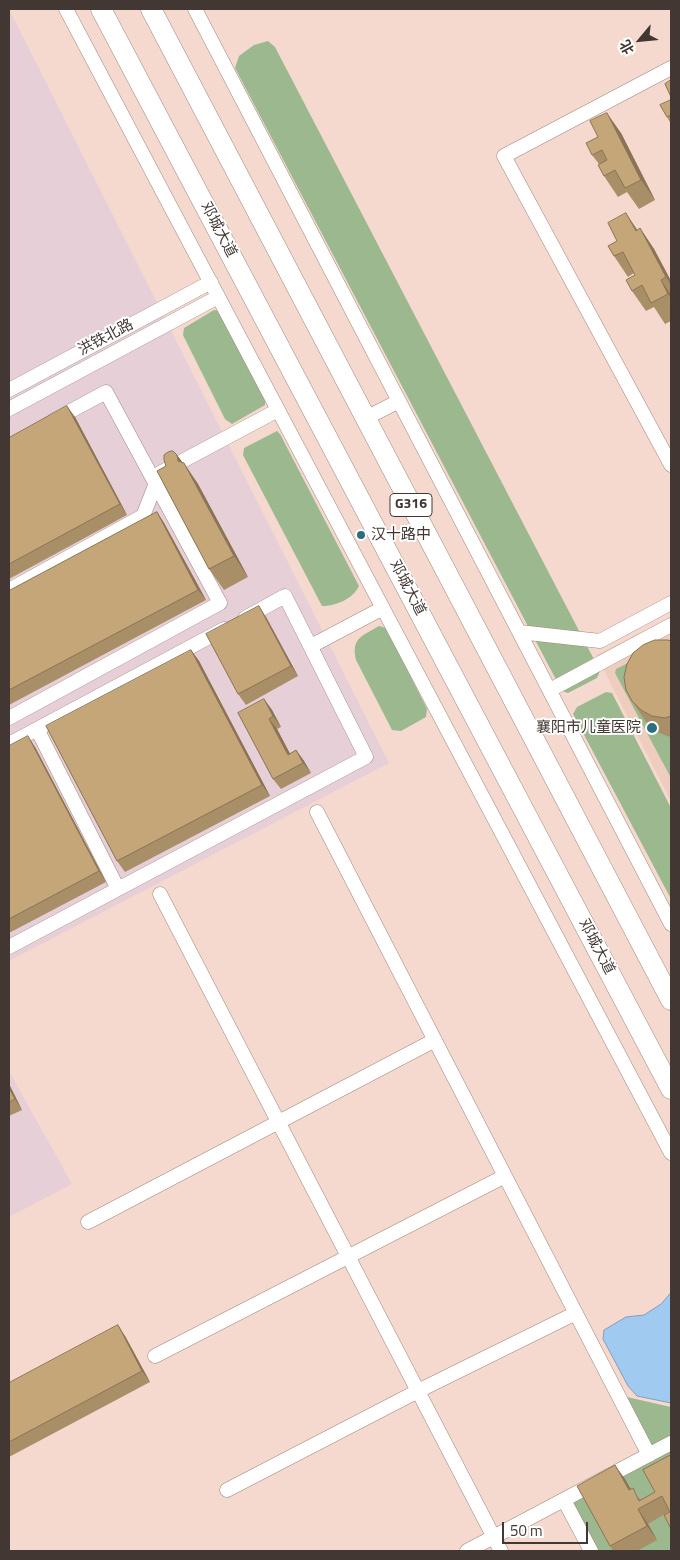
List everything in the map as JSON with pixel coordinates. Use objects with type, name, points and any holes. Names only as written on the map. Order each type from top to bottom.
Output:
[{"type":"highway","name":"邓城大道","points":[[101,9],[671,1089]]},
{"type":"highway","name":"G316","points":[[151,9],[671,1000]]},
{"type":"street","points":[[66,9],[671,1153]]},
{"type":"street","points":[[195,9],[671,924]]},
{"type":"street","points":[[671,68],[504,156],[671,464]]},
{"type":"street","name":"洪铁北路","points":[[9,390],[211,282]]},
{"type":"street","name":"洪铁北路","points":[[9,409],[218,297]]},
{"type":"street","points":[[9,718],[220,603],[106,392],[41,427]]},
{"type":"street","points":[[366,418],[399,401]]},
{"type":"street","points":[[9,590],[143,516],[160,473],[278,410]]},
{"type":"street","points":[[9,744],[285,596],[366,757],[9,947]]},
{"type":"street","points":[[519,632],[600,641],[671,603]]},
{"type":"street","points":[[311,646],[383,608]]},
{"type":"street","points":[[550,690],[671,625]]},
{"type":"street","points":[[37,729],[118,889]]},
{"type":"street","points":[[317,812],[649,1455]]},
{"type":"street","points":[[160,894],[501,1551]]},
{"type":"street","points":[[88,1222],[435,1040]]},
{"type":"street","points":[[155,1356],[505,1176]]},
{"type":"street","points":[[227,1490],[576,1313]]},
{"type":"street","points":[[467,1551],[671,1443]]},
{"type":"street","points":[[564,1500],[592,1551]]},
{"type":"shaded area","points":[[9,9],[389,763],[9,961]]},
{"type":"shaded area","name":"襄阳市儿童医院","points":[[671,617],[671,801],[596,655]]},
{"type":"shaded area","points":[[9,1071],[72,1184],[9,1217]]},
{"type":"green space","points":[[268,41],[275,47],[600,671],[597,678],[568,693],[562,691],[235,68],[239,56],[254,45]]},
{"type":"green space","points":[[214,310],[220,311],[265,400],[265,405],[232,424],[225,419],[183,335],[184,328]]},
{"type":"green space","points":[[277,431],[359,586],[353,595],[333,605],[322,606],[243,455],[244,448]]},
{"type":"green space","points":[[379,626],[386,628],[427,709],[426,717],[401,731],[392,730],[356,660],[355,647],[359,638]]},
{"type":"green space","points":[[671,641],[671,778],[615,673],[616,669]]},
{"type":"green space","points":[[606,692],[612,693],[671,808],[671,899],[573,714],[577,707]]},
{"type":"green space","points":[[618,1395],[671,1407],[671,1551],[591,1551],[564,1500],[649,1455]]},
{"type":"water","points":[[671,1293],[671,1403],[637,1396],[628,1386],[603,1339],[604,1330],[626,1317],[644,1315],[661,1304]]},
{"type":"building","points":[[671,80],[671,97],[665,84]]},
{"type":"building","points":[[671,100],[671,115],[667,117],[660,105]]},
{"type":"building","points":[[607,113],[641,180],[625,188],[615,170],[604,176],[598,165],[607,160],[602,150],[592,155],[586,143],[598,137],[590,121]]},
{"type":"building","points":[[626,213],[636,231],[640,228],[666,277],[661,280],[668,294],[651,303],[642,285],[632,291],[626,280],[635,275],[623,252],[614,256],[608,246],[617,241],[608,223]]},
{"type":"building","points":[[67,406],[120,504],[9,564],[9,438]]},
{"type":"building","points":[[173,451],[177,455],[178,461],[184,463],[234,556],[209,569],[157,471],[166,466],[164,455]]},
{"type":"building","points":[[157,512],[198,590],[9,690],[9,591]]},
{"type":"building","points":[[259,606],[291,666],[238,694],[206,634]]},
{"type":"building","points":[[655,640],[671,641],[671,716],[665,718],[652,716],[641,710],[632,701],[626,690],[624,677],[627,664],[633,653],[643,645]]},
{"type":"building","points":[[191,650],[262,785],[117,861],[46,726]]},
{"type":"building","points":[[264,699],[273,716],[269,719],[288,755],[296,750],[303,763],[273,779],[238,713]]},
{"type":"building","points":[[28,736],[99,871],[9,919],[9,746]]},
{"type":"building","points":[[9,1088],[15,1099],[9,1102]]},
{"type":"building","points":[[118,1325],[142,1371],[9,1442],[9,1383]]},
{"type":"building","points":[[671,1455],[671,1529],[664,1515],[670,1512],[662,1496],[638,1509],[647,1526],[610,1546],[577,1486],[615,1465],[629,1490],[633,1488],[639,1501],[655,1492],[643,1470]]},
{"type":"place","name":"汉十路中","points":[[361,535]]},
{"type":"place","name":"襄阳市儿童医院","points":[[652,728]]}]
